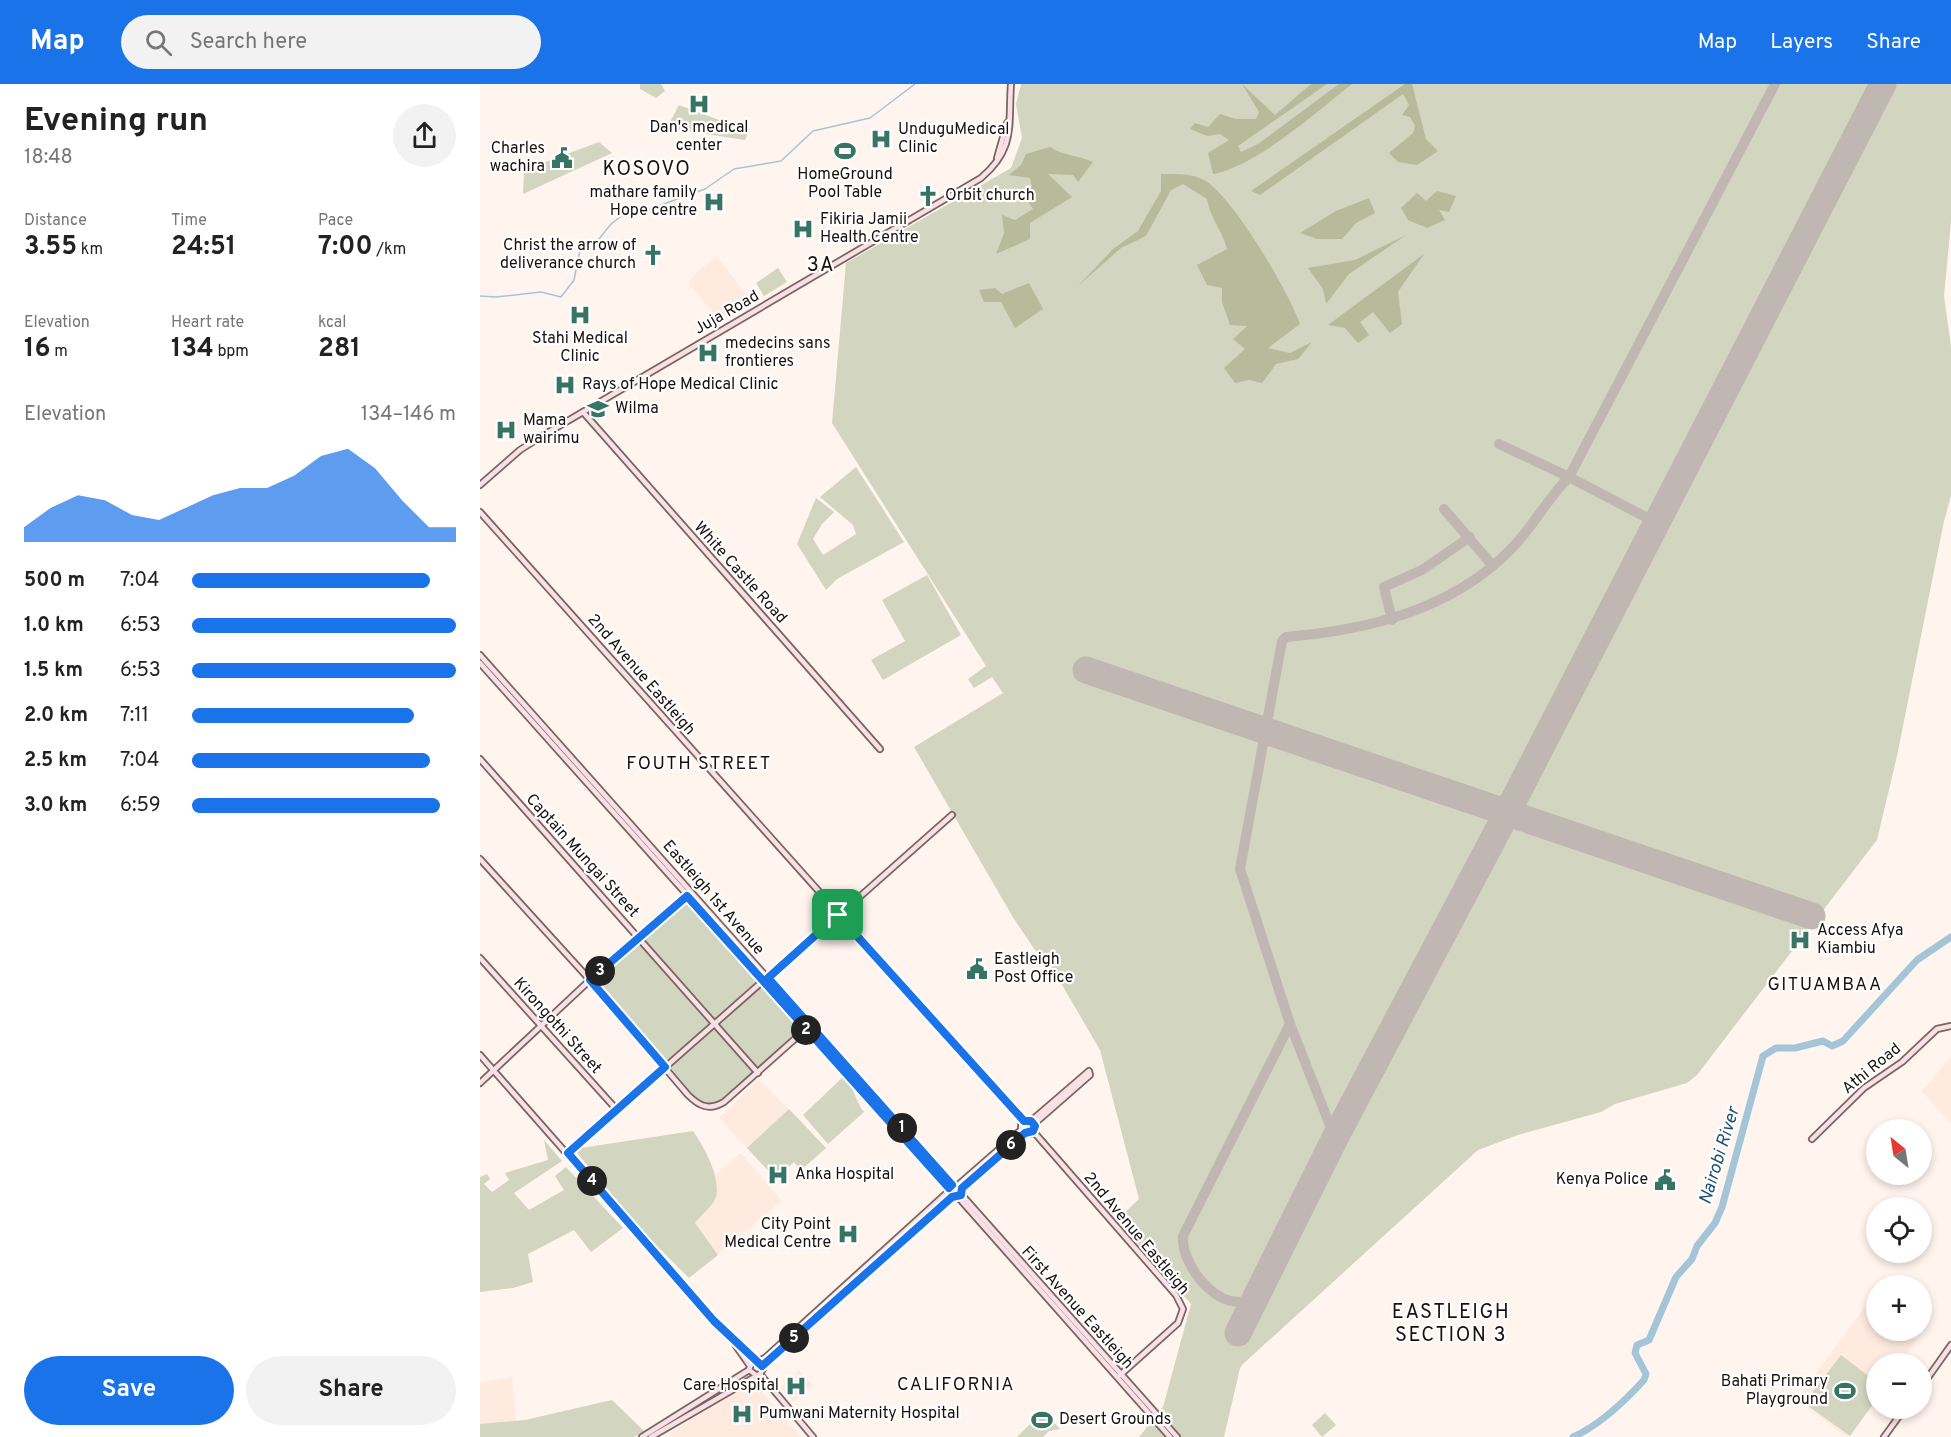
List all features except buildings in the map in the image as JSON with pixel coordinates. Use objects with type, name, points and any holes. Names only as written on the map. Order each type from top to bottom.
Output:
[{"type":"main road","name":"Juja Road","points":[[480,485],[520,450],[960,191],[991,169],[1007,144],[1011,84]]},
{"type":"main road","name":"White Castle Road","points":[[583,412],[880,749]]},
{"type":"main road","name":"2nd Avenue Eastleigh","points":[[480,512],[1024,1121]]},
{"type":"main road","name":"Eastleigh 1st Avenue","points":[[480,655],[955,1191]]},
{"type":"main road","name":"Eastleigh 1st Avenue","points":[[480,663],[806,1029],[955,1191]]},
{"type":"main road","name":"Captain Mungai Street","points":[[480,759],[758,1073]]},
{"type":"main road","points":[[768,978],[952,815]]},
{"type":"main road","points":[[480,859],[590,980],[687,1095],[701,1106],[718,1106],[806,1029]]},
{"type":"main road","points":[[480,1083],[590,980],[687,896]]},
{"type":"main road","name":"Kirongothi Street","points":[[480,958],[617,1110]]},
{"type":"main road","points":[[568,1153],[763,981]]},
{"type":"main road","name":"Athi Road","points":[[1812,1139],[1864,1088],[1902,1062],[1937,1029],[1951,1026]]},
{"type":"main road","points":[[480,1055],[730,1337],[759,1363]]},
{"type":"main road","points":[[758,1374],[759,1363],[852,1278],[1023,1131],[1033,1131],[1033,1123],[1089,1071],[1090,1075],[1033,1123]]},
{"type":"main road","points":[[1023,1131],[1024,1121],[1033,1123]]},
{"type":"main road","name":"2nd Avenue Eastleigh","points":[[1033,1131],[1176,1295],[1183,1309],[1178,1323],[1120,1375]]},
{"type":"main road","points":[[642,1437],[759,1363],[857,1284],[955,1191]]},
{"type":"main road","name":"First Avenue Eastleigh","points":[[955,1191],[1177,1437]]},
{"type":"main road","name":"First Avenue Eastleigh","points":[[955,1191],[1170,1437]]},
{"type":"main road","points":[[852,1278],[857,1284]]},
{"type":"main road","points":[[730,1337],[750,1368],[758,1374],[813,1437]]},
{"type":"main road","points":[[1932,1373],[1950,1349]]},
{"type":"main road","points":[[651,1437],[658,1435],[758,1374]]},
{"type":"main road","points":[[1884,1437],[1897,1419]]},
{"type":"shaded area","points":[[717,256],[753,304],[722,323],[690,286],[690,281],[698,271]]},
{"type":"shaded area","points":[[1951,1057],[1951,1124],[1922,1091]]},
{"type":"shaded area","points":[[759,1079],[826,1148],[801,1170],[794,1162],[775,1178],[719,1118]]},
{"type":"shaded area","points":[[693,1131],[716,1174],[741,1153],[782,1201],[689,1278],[584,1164],[582,1148]]},
{"type":"shaded area","points":[[1866,1305],[1866,1341],[1916,1341],[1907,1353],[1866,1353],[1866,1411],[1847,1437],[1796,1400]]},
{"type":"shaded area","name":"Care Hospital","points":[[799,1370],[813,1385],[794,1402],[780,1387]]},
{"type":"shaded area","points":[[512,1377],[516,1421],[480,1426],[480,1383]]},
{"type":"shaded area","name":"Pumwani Maternity Hospital","points":[[747,1387],[760,1390],[801,1437],[670,1437],[671,1432]]},
{"type":"green space","points":[[640,84],[661,84],[665,91],[656,98],[640,89]]},
{"type":"green space","points":[[1021,84],[1951,84],[1951,222],[1944,296],[1951,346],[1951,496],[1897,756],[1877,840],[1697,1075],[1687,1083],[1615,1104],[1601,1112],[1518,1135],[1478,1150],[1243,1364],[1240,1368],[1224,1437],[1139,1437],[1163,1407],[1191,1304],[1117,1220],[1139,1199],[1100,1050],[1051,966],[1035,950],[1014,919],[914,747],[1003,693],[992,677],[974,688],[968,679],[986,666],[832,423],[846,263],[1011,168],[1022,138],[1016,104]]},
{"type":"green space","points":[[1242,84],[1275,115],[1311,84],[1327,84],[1238,146],[1241,152],[1258,144],[1339,84],[1352,84],[1304,123],[1267,149],[1230,169],[1213,174],[1208,153],[1229,140],[1220,134],[1207,136],[1190,129],[1195,123],[1208,127],[1220,114],[1236,119],[1256,119],[1259,112]]},
{"type":"green space","points":[[1405,84],[1412,84],[1426,139],[1438,151],[1417,165],[1398,162],[1389,153],[1413,133],[1415,126],[1410,117],[1402,115],[1409,105],[1403,94],[1260,195],[1251,191]]},
{"type":"green space","points":[[679,105],[727,123],[750,128],[745,140],[667,128]]},
{"type":"green space","points":[[599,142],[612,153],[523,194],[524,170]]},
{"type":"green space","points":[[1050,147],[1093,162],[1078,182],[1073,175],[1048,174],[1072,197],[1030,223],[1030,239],[996,254],[1004,233],[1002,215],[1015,220],[1033,209],[1024,196],[1032,187],[1030,178],[1009,175],[1021,165],[1026,154]]},
{"type":"green space","points":[[1161,174],[1192,176],[1214,187],[1228,202],[1258,245],[1284,290],[1300,324],[1268,348],[1290,353],[1312,342],[1298,359],[1276,364],[1262,383],[1249,380],[1235,383],[1224,368],[1245,349],[1233,339],[1247,326],[1230,325],[1222,302],[1222,288],[1207,285],[1197,265],[1227,249],[1207,199],[1183,184],[1171,190],[1146,236],[1121,248],[1078,286],[1113,249],[1138,231],[1161,191]]},
{"type":"green space","points":[[1437,191],[1456,196],[1449,212],[1439,210],[1445,220],[1427,228],[1408,220],[1401,208],[1417,193],[1426,201]]},
{"type":"green space","points":[[1369,198],[1375,213],[1356,223],[1342,239],[1317,239],[1300,233],[1336,211]]},
{"type":"green space","points":[[1406,235],[1349,274],[1326,304],[1323,289],[1308,268],[1355,260]]},
{"type":"green space","points":[[1424,254],[1398,292],[1402,324],[1390,333],[1373,312],[1360,322],[1369,335],[1358,343],[1345,328],[1328,325]]},
{"type":"green space","points":[[778,268],[787,282],[764,296],[756,283]]},
{"type":"green space","points":[[1029,283],[1043,309],[1015,328],[1001,302],[984,302],[979,290],[995,288],[1002,294]]},
{"type":"green space","points":[[856,467],[904,542],[837,579],[826,590],[797,544],[816,498],[834,512],[822,524],[813,539],[823,555],[856,534],[853,525],[820,497]]},
{"type":"green space","points":[[927,575],[961,635],[883,680],[871,660],[905,641],[882,600]]},
{"type":"green space","points":[[686,895],[806,1029],[731,1096],[710,1108],[692,1099],[590,980]]},
{"type":"green space","points":[[844,1076],[864,1112],[828,1144],[803,1115]]},
{"type":"green space","points":[[789,1109],[826,1148],[801,1170],[794,1162],[775,1178],[747,1148]]},
{"type":"green space","points":[[693,1131],[710,1162],[717,1189],[716,1197],[695,1223],[718,1255],[689,1278],[646,1235],[577,1153],[581,1148]]},
{"type":"green space","points":[[544,1140],[562,1161],[514,1193],[529,1210],[564,1190],[555,1176],[566,1167],[623,1228],[591,1252],[574,1230],[528,1254],[533,1282],[513,1288],[480,1292],[480,1177],[487,1174],[490,1179],[484,1184],[492,1192],[509,1180],[505,1173],[548,1160]]},
{"type":"green space","name":"Bahati Primary Playground","points":[[1841,1355],[1866,1374],[1866,1414],[1850,1436],[1804,1403]]},
{"type":"green space","points":[[612,1400],[644,1431],[634,1437],[480,1437],[480,1424],[525,1420]]},
{"type":"green space","name":"Desert Grounds","points":[[1043,1411],[1060,1429],[1049,1431],[1043,1437],[1017,1437]]},
{"type":"green space","points":[[1325,1413],[1336,1425],[1322,1437],[1312,1425]]},
{"type":"waterway","points":[[480,296],[496,297],[541,292],[561,297],[574,280],[580,250],[599,239],[611,224],[624,214],[650,209],[705,189],[734,169],[781,161],[813,131],[870,118],[915,84]]},
{"type":"waterway","name":"Nairobi River","points":[[1573,1437],[1593,1426],[1611,1412],[1644,1380],[1646,1374],[1635,1353],[1637,1345],[1649,1340],[1676,1277],[1692,1259],[1697,1246],[1715,1223],[1722,1207],[1763,1056],[1776,1048],[1795,1048],[1823,1041],[1832,1046],[1843,1041],[1917,960],[1951,937]]},
{"type":"taxiway","points":[[1657,523],[1569,477],[1775,84]]},
{"type":"taxiway","points":[[1335,1138],[1290,1024],[1240,869],[1282,641],[1286,637],[1347,629],[1407,613],[1436,602],[1488,570],[1526,532],[1569,477],[1499,444]]},
{"type":"taxiway","points":[[1444,509],[1493,566]]},
{"type":"taxiway","points":[[1392,620],[1384,587],[1422,570],[1470,537]]},
{"type":"taxiway","points":[[1261,1290],[1249,1300],[1236,1302],[1222,1298],[1198,1277],[1184,1249],[1183,1236],[1290,1024]]},
{"type":"runway","points":[[1238,1333],[1335,1138],[1507,813],[1883,84]]},
{"type":"runway","points":[[1086,670],[1812,916]]},
{"type":"place","name":"Dan's medical center","points":[[699,104]]},
{"type":"place","name":"UnduguMedical Clinic","points":[[881,139]]},
{"type":"place","name":"HomeGround Pool Table","points":[[845,151]]},
{"type":"place","name":"Charles wachira","points":[[562,158]]},
{"type":"place","name":"Orbit church","points":[[928,196]]},
{"type":"place","name":"mathare family Hope centre","points":[[714,202]]},
{"type":"place","name":"Fikiria Jamii Health Centre","points":[[803,229]]},
{"type":"place","name":"Christ the arrow of deliverance church","points":[[653,255]]},
{"type":"place","name":"Stahi Medical Clinic","points":[[580,315]]},
{"type":"place","name":"medecins sans frontieres","points":[[708,353]]},
{"type":"place","name":"Rays of Hope Medical Clinic","points":[[565,385]]},
{"type":"place","name":"Wilma","points":[[598,409]]},
{"type":"place","name":"Mama wairimu","points":[[506,430]]},
{"type":"place","name":"Access Afya Kiambiu","points":[[1800,940]]},
{"type":"place","name":"Eastleigh Post Office","points":[[977,969]]},
{"type":"place","name":"Anka Hospital","points":[[778,1175]]},
{"type":"place","name":"Kenya Police","points":[[1665,1180]]},
{"type":"place","name":"City Point Medical Centre","points":[[848,1234]]},
{"type":"place","name":"Care Hospital","points":[[796,1386]]},
{"type":"place","name":"Bahati Primary Playground","points":[[1845,1391]]},
{"type":"place","name":"Pumwani Maternity Hospital","points":[[742,1414]]},
{"type":"place","name":"Desert Grounds","points":[[1042,1420]]},
{"type":"district","name":"KOSOVO","points":[[647,170]]},
{"type":"district","name":"3A","points":[[821,266]]},
{"type":"district","name":"FOUTH STREET","points":[[699,764]]},
{"type":"district","name":"GITUAMBAA","points":[[1825,985]]},
{"type":"district","name":"EASTLEIGH SECTION 3","points":[[1451,1324]]},
{"type":"district","name":"CALIFORNIA","points":[[956,1385]]},
{"type":"route","points":[[687,896],[949,1188],[952,1185],[768,978],[838,915],[1024,1121],[1032,1122],[1035,1128],[1031,1133],[1025,1133],[962,1188],[961,1195],[956,1198],[952,1197],[857,1284],[762,1366],[714,1321],[568,1153],[665,1067],[590,980],[687,896]]}]
